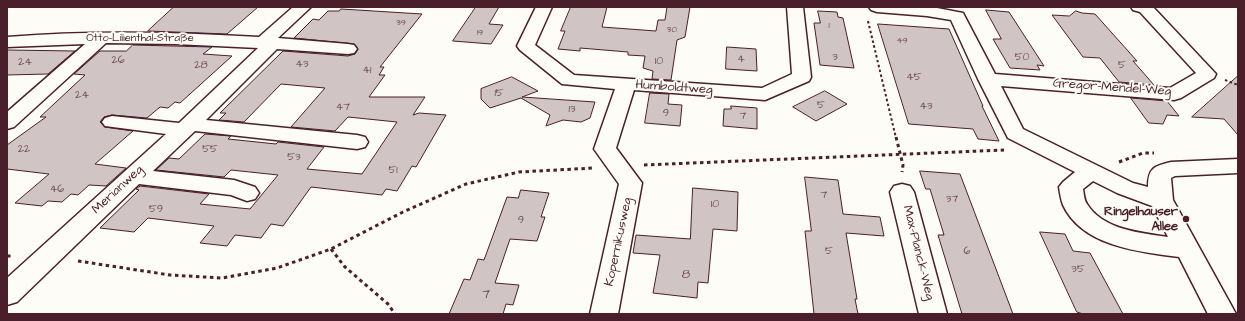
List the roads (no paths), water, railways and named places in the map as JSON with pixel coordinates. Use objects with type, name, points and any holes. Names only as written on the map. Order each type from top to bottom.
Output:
[{"type":"street","name":"Merianweg","points":[[7,294],[187,127],[302,7]]},
{"type":"street","name":"Humboldtweg","points":[[544,7],[526,46],[569,80],[765,94],[802,77],[795,7]]},
{"type":"street","name":"Gregor-Mendel-Weg","points":[[987,78],[1174,94],[1207,74],[1144,7],[1139,7]]},
{"type":"street","points":[[872,11],[963,11],[987,78],[1015,133],[1090,172],[1125,188],[1161,200]]},
{"type":"street","name":"Otto-Lilienthal-Straße","points":[[7,42],[102,38],[196,39],[269,42]]},
{"type":"street","points":[[7,123],[102,38]]},
{"type":"street","points":[[269,42],[348,49]]},
{"type":"street","name":"Kopernikusweg","points":[[604,314],[631,183],[605,150],[626,85]]},
{"type":"street","points":[[112,122],[357,142]]},
{"type":"street","points":[[1222,314],[1161,200],[1159,186],[1160,174],[1171,169],[1238,166]]},
{"type":"street","points":[[1090,172],[1071,187],[1071,198],[1080,215],[1104,232],[1139,243],[1188,249]]},
{"type":"street","points":[[133,176],[234,188],[247,194]]},
{"type":"street","name":"Max-Planck-Weg","points":[[902,192],[933,314]]},
{"type":"place","name":"Ringelhauser Allee","points":[[1186,219]]}]
